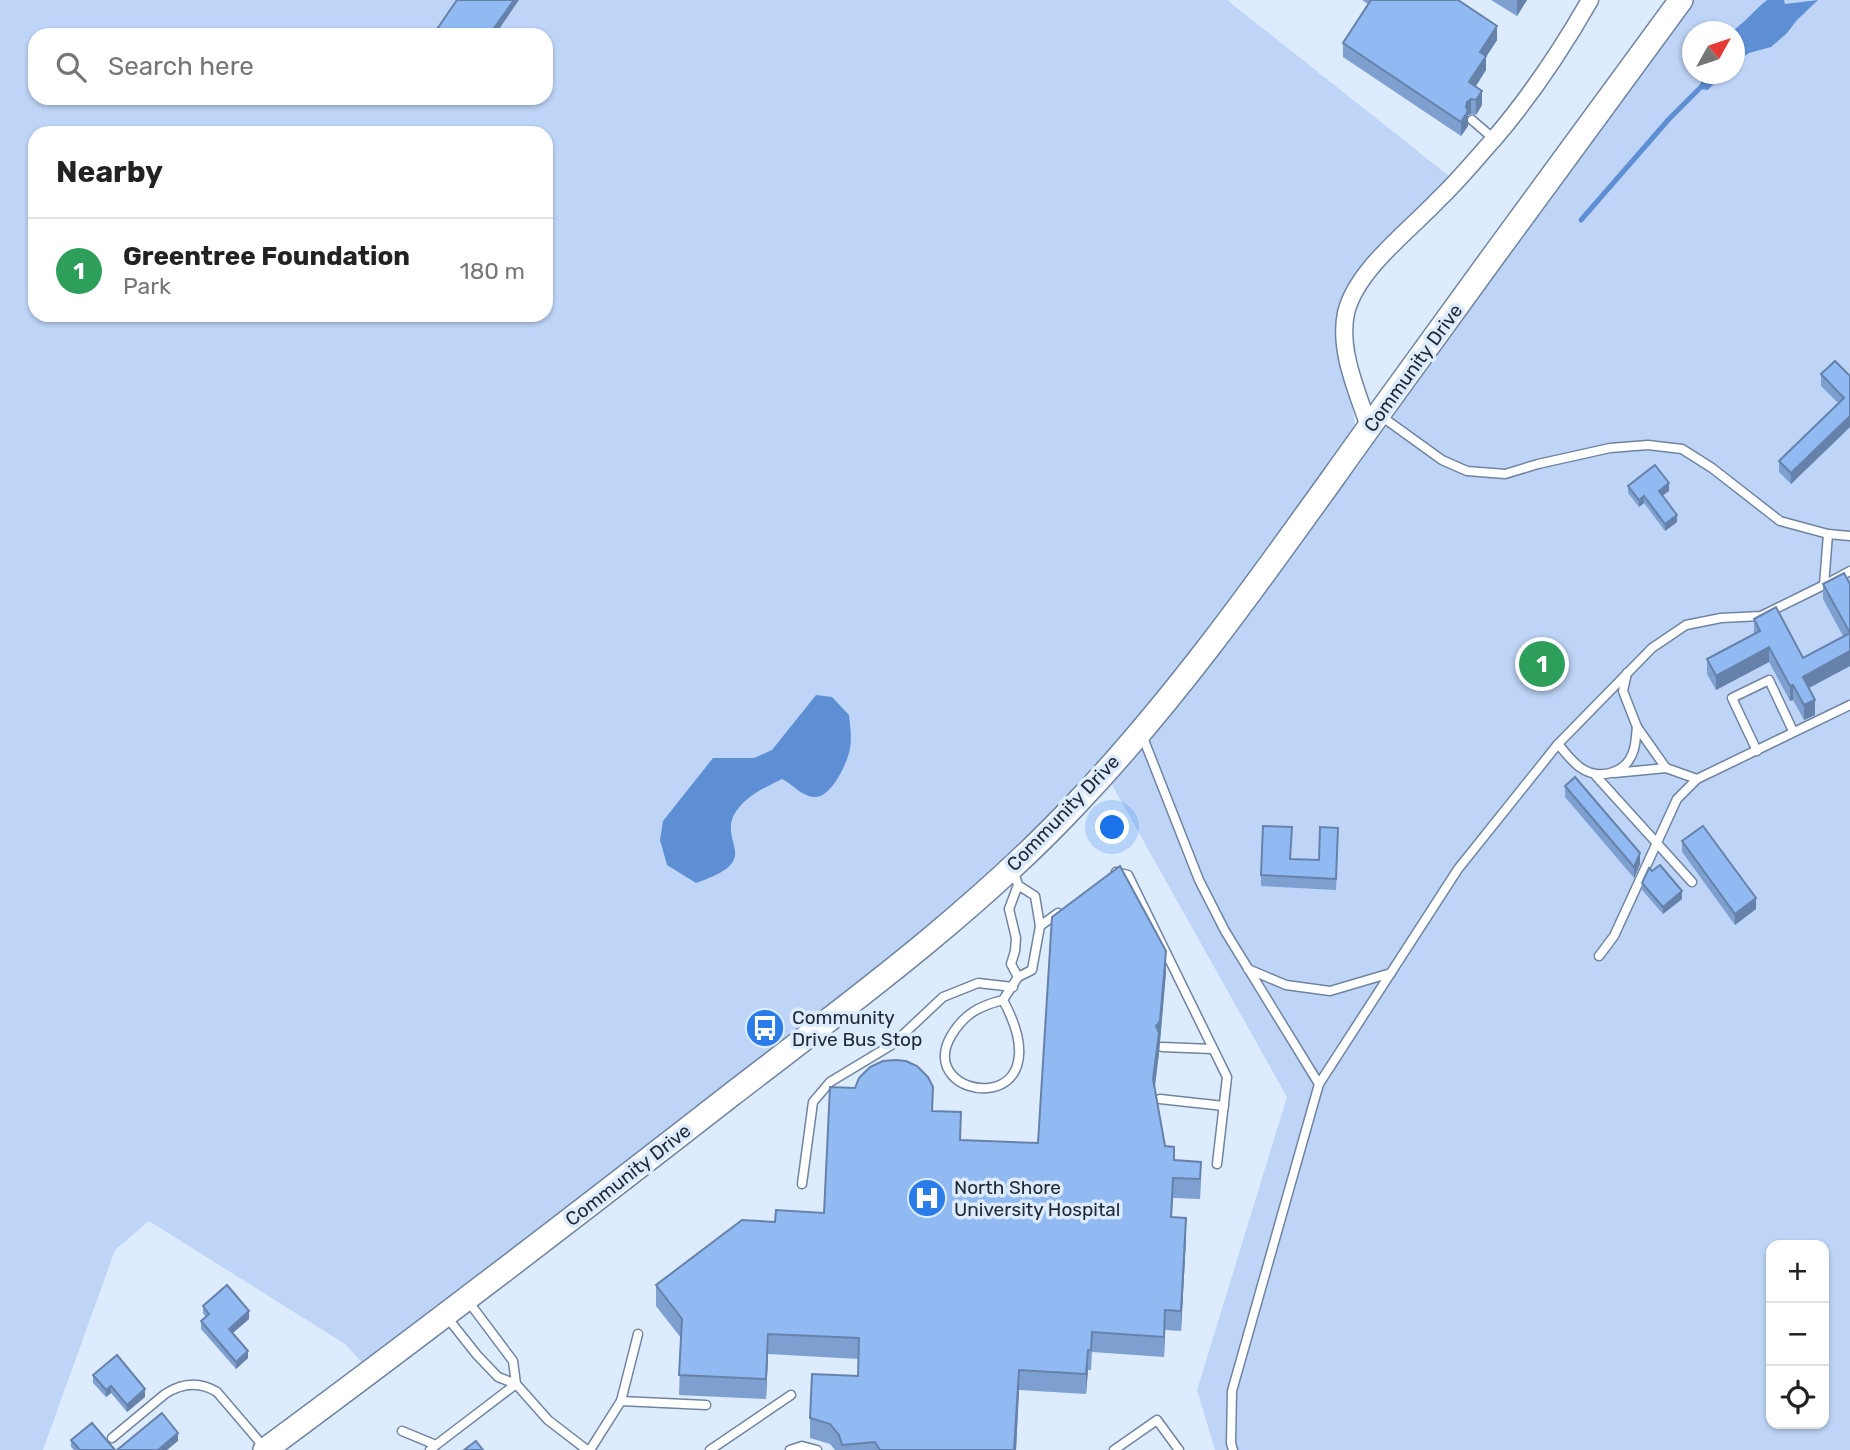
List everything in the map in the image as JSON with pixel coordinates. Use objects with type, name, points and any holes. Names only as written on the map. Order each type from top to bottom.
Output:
[{"type":"main road","name":"Community Drive","points":[[266,1450],[446,1316],[790,1050],[931,937],[1015,876],[1140,732],[1227,623],[1681,0]]},
{"type":"street","points":[[1374,420],[1348,359],[1346,316],[1352,295],[1370,268],[1443,196],[1494,139],[1567,41],[1590,0]]},
{"type":"lane","points":[[1472,120],[1494,139]]},
{"type":"lane","points":[[1374,420],[1442,460],[1467,471],[1505,474],[1610,448],[1648,445],[1682,449],[1712,468],[1780,521],[1828,534],[1850,536]]},
{"type":"lane","points":[[1824,586],[1828,534]]},
{"type":"lane","points":[[1233,1450],[1232,1391],[1319,1084],[1458,869],[1558,744],[1652,648],[1686,625],[1721,618],[1761,616],[1850,571]]},
{"type":"lane","points":[[1628,670],[1623,691],[1637,727],[1666,768]]},
{"type":"lane","points":[[1757,751],[1732,698],[1769,680],[1793,731]]},
{"type":"lane","points":[[1599,956],[1614,936],[1677,799],[1697,779],[1850,705]]},
{"type":"lane","points":[[1613,773],[1627,763],[1634,751],[1637,727]]},
{"type":"lane","points":[[1140,732],[1199,880],[1248,969],[1319,1084]]},
{"type":"lane","points":[[1558,744],[1580,768],[1596,776],[1692,882]]},
{"type":"lane","points":[[1596,776],[1666,768],[1697,779]]},
{"type":"lane","points":[[1104,879],[1114,872],[1128,875],[1227,1077],[1217,1164]]},
{"type":"lane","points":[[1003,1000],[1012,1017],[1017,1038],[1018,1069],[1006,1083],[989,1089],[960,1083],[949,1072],[946,1054],[950,1038],[979,1006],[1003,1000],[1018,977],[1032,970],[1040,926],[1035,896],[1015,876]]},
{"type":"lane","points":[[1015,876],[1009,909],[1016,938],[1010,964],[1018,977]]},
{"type":"lane","points":[[1040,926],[1063,909]]},
{"type":"lane","points":[[1248,969],[1286,985],[1330,990],[1391,973]]},
{"type":"lane","points":[[802,1184],[813,1102],[830,1082],[892,1044],[943,997],[978,983],[1013,987]]},
{"type":"lane","points":[[1162,1047],[1212,1049]]},
{"type":"lane","points":[[1160,1099],[1224,1106]]},
{"type":"lane","points":[[468,1299],[513,1361],[516,1384]]},
{"type":"lane","points":[[446,1316],[498,1377],[516,1384],[548,1420],[589,1450],[621,1401],[638,1334]]},
{"type":"lane","points":[[112,1438],[174,1388],[194,1384],[217,1392],[266,1450]]},
{"type":"lane","points":[[402,1430],[433,1448],[516,1384]]},
{"type":"lane","points":[[710,1450],[791,1395]]},
{"type":"lane","points":[[621,1401],[706,1405]]},
{"type":"lane","points":[[1114,1450],[1157,1420],[1179,1450]]},
{"type":"lane","points":[[790,1450],[802,1446],[817,1450]]},
{"type":"shaded area","points":[[0,0],[1227,0],[1454,180],[1369,267],[1344,340],[1357,440],[1680,0],[1850,0],[1850,1450],[1215,1450],[1197,1390],[1287,1097],[1102,767],[1002,870],[371,1372],[345,1344],[149,1221],[115,1250],[43,1450],[0,1450]]},
{"type":"water","points":[[1767,0],[1784,0],[1785,4],[1818,0],[1771,47],[1745,56],[1744,21]]},
{"type":"water","points":[[1701,84],[1714,84],[1708,90],[1700,89]]},
{"type":"water","points":[[816,695],[832,697],[849,715],[849,754],[827,792],[820,796],[809,796],[782,779],[752,795],[737,810],[731,832],[735,858],[730,866],[696,883],[667,865],[660,840],[663,821],[713,758],[754,758],[772,750]]},
{"type":"building","points":[[457,0],[514,0],[494,28],[438,28]]},
{"type":"building","points":[[1371,0],[1458,0],[1497,26],[1480,52],[1486,56],[1469,82],[1482,91],[1476,100],[1467,102],[1468,111],[1461,122],[1343,43]]},
{"type":"building","points":[[1835,361],[1850,376],[1850,416],[1791,473],[1779,461],[1844,398],[1821,374]]},
{"type":"building","points":[[1655,465],[1669,483],[1659,491],[1677,515],[1665,524],[1644,496],[1639,500],[1628,486]]},
{"type":"building","points":[[1844,573],[1850,584],[1850,633],[1823,584]]},
{"type":"building","points":[[1776,607],[1803,658],[1850,633],[1850,651],[1803,677],[1815,700],[1804,705],[1793,685],[1790,686],[1769,647],[1716,676],[1707,659],[1760,631],[1754,619]]},
{"type":"building","points":[[1575,777],[1640,853],[1634,867],[1565,786]]},
{"type":"building","points":[[1263,826],[1292,827],[1290,859],[1319,860],[1320,827],[1338,828],[1336,879],[1261,875]]},
{"type":"building","points":[[1703,826],[1756,898],[1735,914],[1682,841]]},
{"type":"building","points":[[1660,865],[1682,891],[1663,907],[1642,883],[1649,868],[1652,871]]},
{"type":"building","points":[[1120,866],[1166,951],[1160,1021],[1156,1026],[1159,1033],[1153,1079],[1165,1146],[1174,1147],[1174,1160],[1201,1162],[1200,1179],[1173,1178],[1171,1217],[1186,1218],[1181,1311],[1165,1310],[1164,1337],[1092,1332],[1086,1374],[1019,1370],[1014,1450],[880,1450],[875,1442],[842,1445],[839,1435],[830,1424],[810,1418],[812,1374],[858,1376],[859,1338],[768,1334],[766,1379],[679,1375],[682,1319],[656,1285],[742,1220],[775,1222],[776,1210],[824,1213],[830,1087],[855,1088],[859,1078],[870,1067],[883,1061],[906,1061],[917,1066],[928,1077],[933,1087],[932,1111],[961,1112],[960,1140],[1038,1143],[1052,917]]},
{"type":"building","points":[[227,1285],[249,1311],[229,1329],[248,1351],[236,1362],[201,1321],[209,1314],[203,1306]]},
{"type":"building","points":[[117,1355],[145,1389],[127,1405],[111,1386],[106,1390],[93,1375]]},
{"type":"building","points":[[162,1413],[178,1433],[158,1450],[117,1450]]},
{"type":"building","points":[[92,1423],[115,1450],[80,1450],[71,1440]]},
{"type":"building","points":[[476,1441],[483,1450],[464,1450]]},
{"type":"waterway","points":[[1581,220],[1669,119],[1703,85]]},
{"type":"place","name":"Greentree Foundation","points":[[1542,664]]},
{"type":"place","name":"Community Drive Bus Stop","points":[[765,1028]]},
{"type":"place","name":"North Shore University Hospital","points":[[927,1198]]}]
